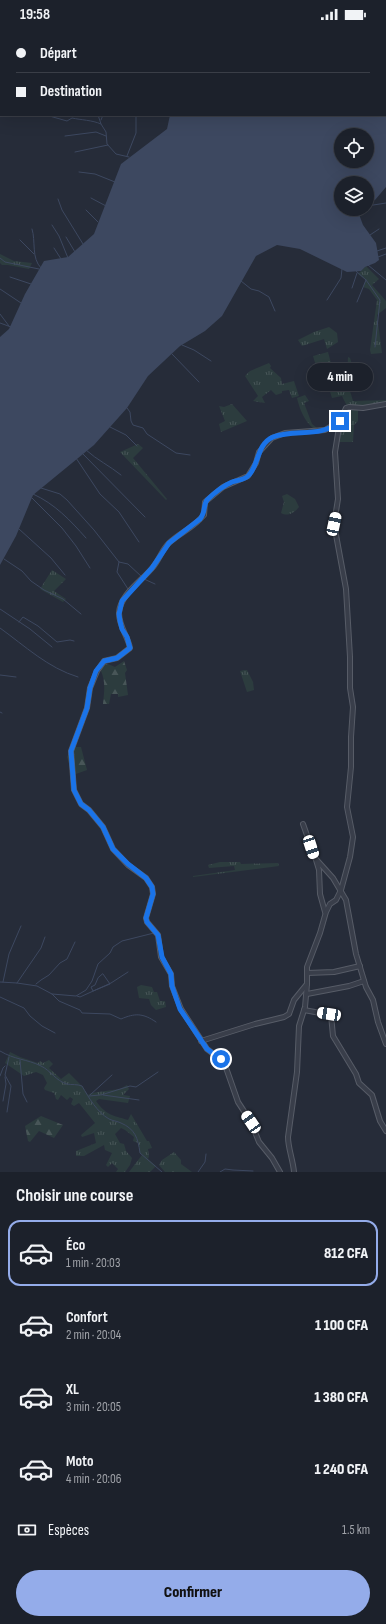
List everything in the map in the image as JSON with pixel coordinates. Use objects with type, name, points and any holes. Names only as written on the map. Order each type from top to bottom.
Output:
[{"type":"street","points":[[294,1172],[288,1137],[297,1072],[299,1026],[307,994],[307,967],[326,912],[330,904],[336,900],[341,890],[353,841],[347,807],[351,767],[353,707],[350,688],[350,657],[346,589],[334,524],[338,499],[334,452],[340,421],[346,408],[361,408],[386,404]]},
{"type":"street","points":[[280,1172],[272,1158],[259,1142],[251,1122],[238,1102],[224,1062],[207,1049],[180,1009],[172,986],[171,974],[162,957],[158,935],[147,922],[146,914],[153,894],[152,887],[146,878],[115,852],[103,827],[89,810],[81,804],[74,790],[71,751],[87,708],[90,688],[96,671],[104,661],[117,658],[130,648],[120,621],[119,614],[122,601],[152,568],[166,547],[204,515],[205,502],[208,499],[223,487],[248,476],[256,463],[259,452],[272,438],[288,432],[295,433],[325,430],[340,421]]},
{"type":"street","points":[[303,824],[319,870],[320,894],[326,912]]},
{"type":"street","points":[[315,858],[333,878],[341,890],[349,908],[356,954],[364,981],[373,1000],[378,1022],[386,1044]]},
{"type":"street","points":[[307,973],[334,972],[360,966]]},
{"type":"street","points":[[307,994],[349,986],[364,981]]},
{"type":"street","points":[[201,1041],[255,1024],[284,1017],[289,1014],[294,1000],[307,984]]},
{"type":"street","points":[[294,1000],[305,1003]]},
{"type":"street","points":[[304,1010],[331,1015],[333,1036],[356,1074],[359,1082],[372,1095],[380,1122],[386,1131]]},
{"type":"green space","points":[[0,254],[14,261],[32,263],[29,269],[2,265],[0,263]]},
{"type":"green space","points":[[366,266],[379,279],[372,285],[386,301],[386,308],[377,315],[382,353],[371,354],[370,350],[377,300],[369,289],[363,287],[366,280],[358,274]]},
{"type":"green space","points":[[329,327],[337,333],[338,342],[327,349],[324,339],[302,346],[298,340],[314,332]]},
{"type":"green space","points":[[328,352],[333,371],[339,382],[347,383],[348,357],[350,358],[355,375],[351,381],[352,390],[350,391],[353,401],[386,400],[386,403],[358,409],[358,421],[354,425],[353,442],[339,442],[342,424],[346,420],[348,408],[342,396],[332,398],[328,385],[322,385],[313,356]]},
{"type":"green space","points":[[269,363],[271,366],[270,368],[281,378],[282,384],[294,381],[299,396],[292,398],[289,390],[282,391],[282,393],[276,395],[271,390],[262,397],[265,403],[253,401],[258,396],[245,376],[250,371]]},
{"type":"green space","points":[[305,395],[309,401],[304,403],[312,424],[317,428],[313,428],[307,422],[300,407],[297,398]]},
{"type":"green space","points":[[232,404],[247,421],[221,432],[219,424],[225,421],[219,406],[224,407]]},
{"type":"green space","points":[[138,444],[143,448],[133,458],[167,499],[166,500],[120,452]]},
{"type":"green space","points":[[287,494],[295,499],[299,507],[293,513],[286,515],[281,513],[284,502],[282,496]]},
{"type":"green space","points":[[52,570],[66,579],[54,591],[66,599],[63,602],[40,589]]},
{"type":"green space","points":[[124,661],[127,670],[125,673],[128,695],[118,697],[118,694],[111,694],[109,704],[103,704],[104,683],[101,671],[103,665],[108,664],[115,667]]},
{"type":"green space","points":[[247,670],[253,682],[254,690],[247,692],[240,671]]},
{"type":"green space","points":[[72,747],[81,747],[87,770],[73,775],[67,757]]},
{"type":"green space","points":[[220,862],[240,862],[241,864],[278,863],[279,866],[193,877],[235,870],[234,866],[209,868],[208,865]]},
{"type":"green space","points":[[141,985],[152,987],[154,992],[157,992],[160,1001],[165,1001],[166,1007],[156,1010],[151,1005],[149,999],[139,998],[137,987]]},
{"type":"green space","points":[[10,1052],[38,1063],[40,1061],[43,1063],[49,1060],[53,1064],[49,1068],[61,1079],[69,1073],[82,1086],[88,1095],[91,1093],[120,1089],[127,1085],[129,1089],[123,1095],[130,1096],[128,1103],[99,1099],[96,1101],[103,1110],[114,1116],[128,1120],[131,1114],[147,1141],[149,1141],[152,1148],[148,1149],[148,1159],[156,1166],[150,1172],[129,1172],[142,1155],[140,1153],[138,1143],[133,1141],[134,1137],[121,1128],[115,1134],[120,1143],[124,1144],[126,1151],[132,1158],[130,1165],[125,1172],[116,1172],[118,1169],[112,1163],[108,1167],[106,1165],[112,1153],[105,1150],[104,1145],[84,1156],[76,1156],[76,1151],[96,1143],[94,1133],[82,1137],[81,1135],[95,1123],[79,1103],[74,1106],[71,1104],[73,1099],[70,1097],[67,1100],[61,1095],[58,1100],[56,1099],[54,1093],[45,1090],[44,1088],[47,1083],[43,1075],[36,1072],[24,1076],[5,1063]]},
{"type":"green space","points":[[41,1116],[63,1125],[54,1138],[39,1131],[30,1142],[28,1141],[25,1126]]},
{"type":"green space","points":[[174,1152],[181,1160],[181,1164],[192,1172],[165,1172],[159,1165],[162,1160]]},
{"type":"water","points":[[170,116],[386,116],[386,187],[375,200],[374,176],[334,176],[334,216],[360,216],[363,225],[376,243],[379,260],[365,267],[361,271],[347,272],[300,249],[277,245],[256,256],[222,316],[205,331],[180,346],[148,376],[127,408],[94,445],[33,495],[16,536],[0,565],[0,337],[9,329],[25,294],[44,261],[68,257],[94,234],[121,164],[167,129]]},
{"type":"waterway","points":[[50,116],[67,121],[72,118],[101,124]]},
{"type":"waterway","points":[[98,116],[106,132],[107,144],[116,154],[129,157]]},
{"type":"waterway","points":[[101,120],[103,116]]},
{"type":"waterway","points":[[127,156],[136,133],[136,116]]},
{"type":"waterway","points":[[65,136],[96,132],[106,136]]},
{"type":"waterway","points":[[75,152],[108,145]]},
{"type":"waterway","points":[[79,172],[95,174],[115,182]]},
{"type":"waterway","points":[[91,198],[106,206]]},
{"type":"waterway","points":[[58,199],[62,210],[83,244]]},
{"type":"waterway","points":[[374,205],[386,203]]},
{"type":"waterway","points":[[86,210],[98,222]]},
{"type":"waterway","points":[[52,225],[59,236],[68,258]]},
{"type":"waterway","points":[[32,229],[36,259],[41,268]]},
{"type":"waterway","points":[[370,235],[379,229]]},
{"type":"waterway","points":[[66,237],[75,252]]},
{"type":"waterway","points":[[20,240],[34,254]]},
{"type":"waterway","points":[[54,248],[61,259]]},
{"type":"waterway","points":[[377,251],[386,248]]},
{"type":"waterway","points":[[378,257],[386,254]]},
{"type":"waterway","points":[[0,258],[5,262],[39,269]]},
{"type":"waterway","points":[[368,265],[386,280]]},
{"type":"waterway","points":[[327,300],[341,278],[342,269]]},
{"type":"waterway","points":[[356,271],[366,280],[380,300],[375,347]]},
{"type":"waterway","points":[[352,288],[357,273]]},
{"type":"waterway","points":[[10,277],[31,284]]},
{"type":"waterway","points":[[357,302],[366,280]]},
{"type":"waterway","points":[[241,281],[251,289],[259,291],[269,297],[275,311]]},
{"type":"waterway","points":[[0,289],[21,303]]},
{"type":"waterway","points":[[0,314],[9,326]]},
{"type":"waterway","points":[[0,323],[11,327]]},
{"type":"waterway","points":[[182,345],[194,350],[211,361]]},
{"type":"waterway","points":[[172,354],[199,382]]},
{"type":"waterway","points":[[127,408],[130,412],[133,425],[143,428],[147,434],[176,453],[190,455]]},
{"type":"waterway","points":[[110,427],[126,435],[137,446]]},
{"type":"waterway","points":[[86,450],[121,475]]},
{"type":"waterway","points":[[82,453],[145,517]]},
{"type":"waterway","points":[[76,458],[100,494],[119,512],[139,542]]},
{"type":"waterway","points":[[41,488],[60,494],[67,500],[94,530],[119,562],[128,564],[142,577]]},
{"type":"waterway","points":[[33,494],[55,508],[86,538]]},
{"type":"waterway","points":[[32,498],[62,528],[90,568]]},
{"type":"waterway","points":[[19,529],[51,558],[65,575]]},
{"type":"waterway","points":[[4,559],[22,571],[31,581],[44,590],[63,599],[81,614]]},
{"type":"waterway","points":[[119,562],[117,572],[128,589]]},
{"type":"waterway","points":[[144,579],[155,584]]},
{"type":"waterway","points":[[0,609],[30,629],[52,647]]},
{"type":"waterway","points":[[19,622],[23,617],[38,626],[57,642],[70,640],[74,641]]},
{"type":"waterway","points":[[0,628],[47,662],[78,677]]},
{"type":"waterway","points":[[0,675],[16,677]]},
{"type":"waterway","points":[[3,982],[9,954],[21,926]]},
{"type":"waterway","points":[[52,994],[76,996],[86,990],[92,981],[98,964],[110,953],[113,947],[122,941],[154,933]]},
{"type":"waterway","points":[[17,983],[41,948],[45,937]]},
{"type":"waterway","points":[[36,984],[49,975],[60,963],[67,959],[75,942]]},
{"type":"waterway","points":[[77,996],[80,997],[111,983],[128,972]]},
{"type":"waterway","points":[[103,974],[110,984],[93,991],[91,987],[95,985],[98,978],[103,974]]},
{"type":"waterway","points":[[0,982],[37,986],[52,994],[59,1001],[80,1010],[82,1013],[110,1014],[121,1019],[139,1015],[156,1022]]},
{"type":"waterway","points":[[0,997],[24,1008],[30,1016],[42,1026],[55,1033]]},
{"type":"waterway","points":[[0,1051],[41,1066],[63,1083],[82,1086],[101,1113],[109,1119],[126,1125],[133,1131],[137,1138],[140,1153],[162,1172]]},
{"type":"waterway","points":[[7,1112],[11,1086],[5,1075],[9,1057]]},
{"type":"waterway","points":[[20,1060],[23,1094],[27,1102]]},
{"type":"waterway","points":[[0,1076],[5,1066]]},
{"type":"waterway","points":[[101,1095],[130,1086],[136,1087],[158,1072]]},
{"type":"waterway","points":[[90,1095],[112,1075]]},
{"type":"waterway","points":[[3,1101],[6,1084],[5,1077]]},
{"type":"waterway","points":[[89,1096],[100,1095]]},
{"type":"waterway","points":[[103,1095],[139,1100]]},
{"type":"waterway","points":[[198,1172],[205,1162],[206,1154]]},
{"type":"waterway","points":[[220,1172],[225,1169],[253,1171]]},
{"type":"route","points":[[221,1059],[207,1049],[180,1009],[172,986],[171,974],[162,957],[158,935],[147,922],[146,918],[149,903],[153,894],[152,887],[146,878],[118,855],[110,844],[103,827],[89,810],[81,804],[74,790],[71,751],[89,702],[90,688],[96,671],[104,661],[117,658],[130,648],[120,621],[119,614],[122,601],[158,561],[169,543],[186,531],[204,515],[205,502],[208,499],[223,487],[246,478],[250,474],[256,463],[259,452],[269,439],[288,432],[295,433],[325,430],[340,421]]}]
